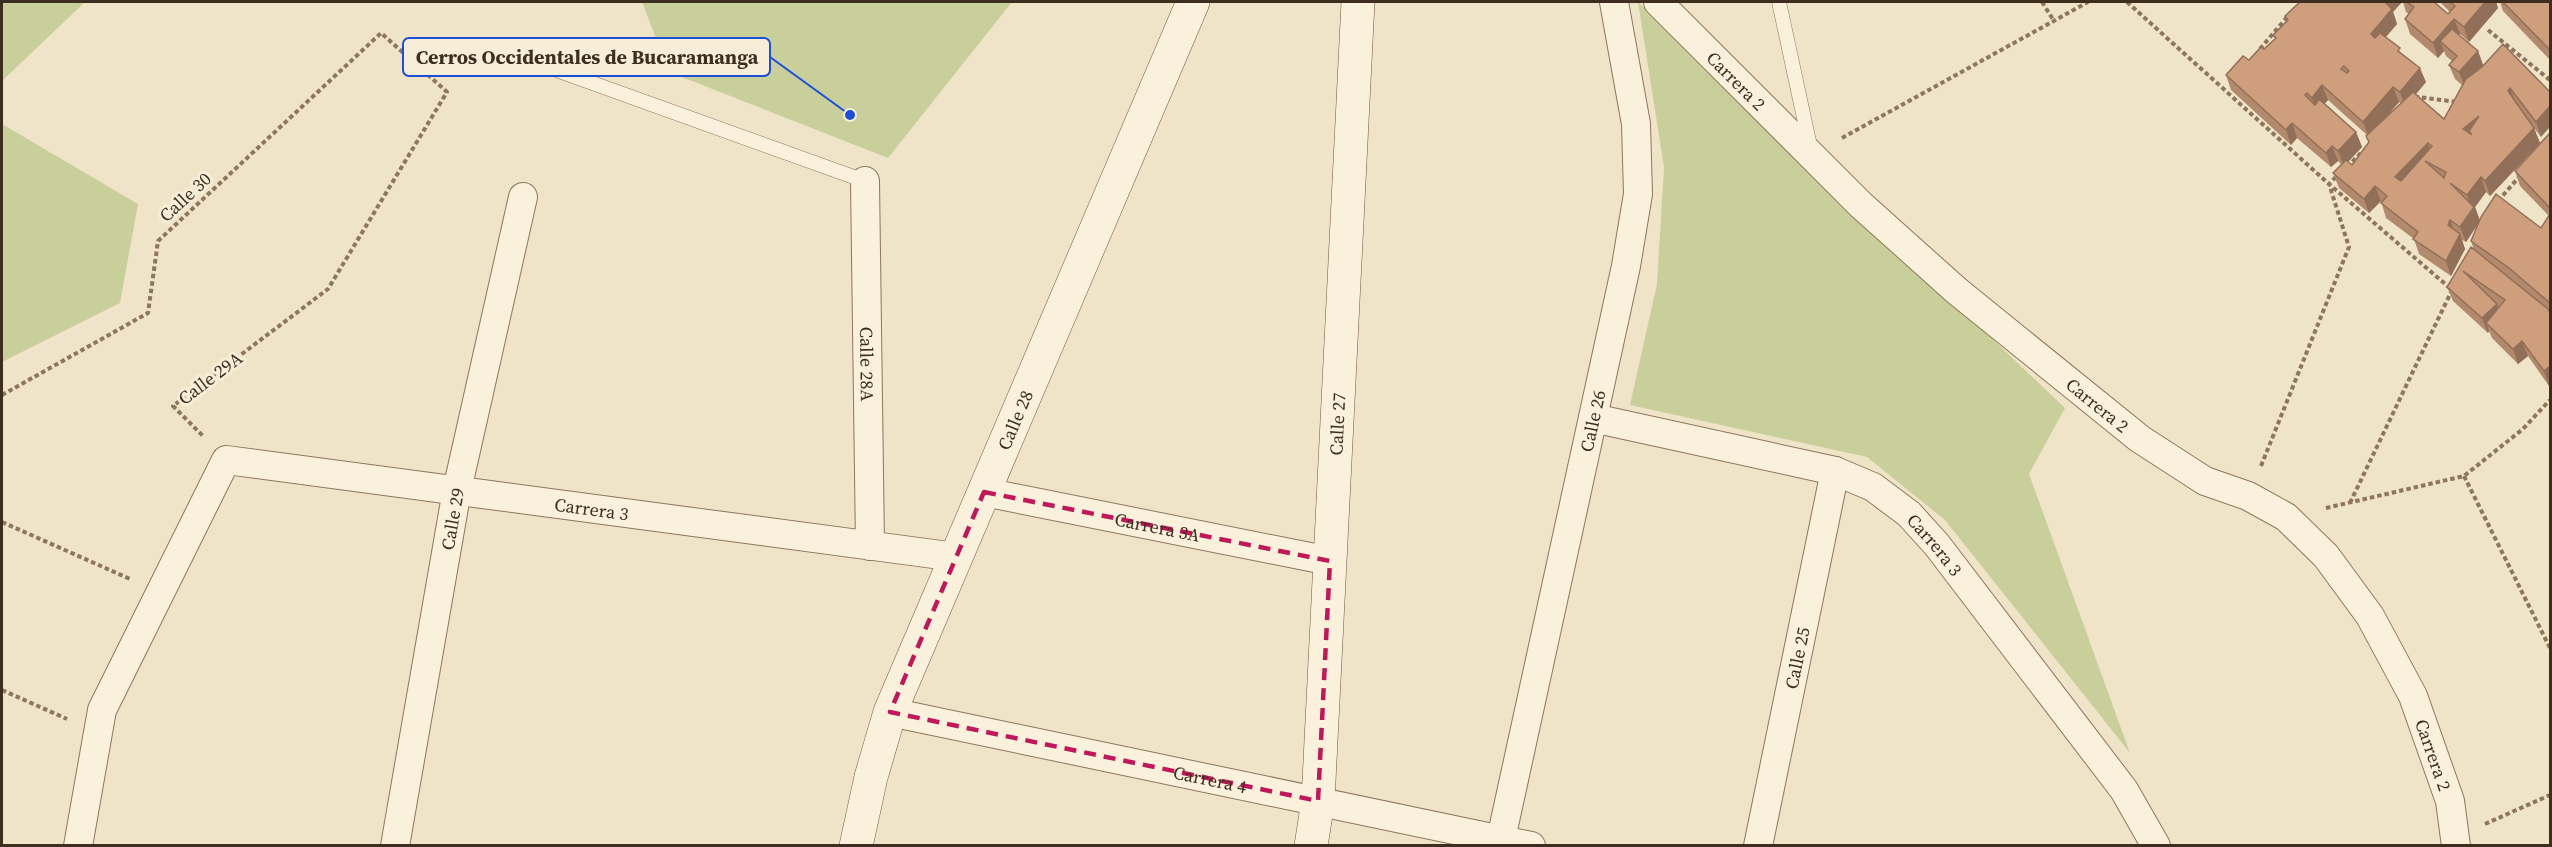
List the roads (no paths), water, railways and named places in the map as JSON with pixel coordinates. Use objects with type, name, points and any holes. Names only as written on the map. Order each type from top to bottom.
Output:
[{"type":"street","name":"Calle 28","points":[[856,846],[871,777],[890,712],[1193,2]]},
{"type":"street","name":"Calle 27","points":[[1311,846],[1318,801],[1358,2]]},
{"type":"street","name":"Calle 26","points":[[1501,839],[1626,266],[1638,194],[1636,124],[1614,2]]},
{"type":"street","name":"Carrera 2","points":[[1658,2],[1861,205],[1957,291],[2140,439],[2205,481],[2248,496],[2286,518],[2326,556],[2370,616],[2413,696],[2450,801],[2456,841]]},
{"type":"street","name":"Calle 28A","points":[[865,182],[870,546]]},
{"type":"street","name":"Calle 29","points":[[394,846],[457,490],[524,197]]},
{"type":"street","name":"Carrera 3","points":[[1593,418],[1835,471],[1873,487],[1909,514],[1937,545],[2124,790],[2156,846]]},
{"type":"street","name":"Carrera 3","points":[[78,846],[102,710],[226,460],[956,557]]},
{"type":"street","name":"Calle 25","points":[[1758,846],[1835,471]]},
{"type":"street","name":"Carrera 3A","points":[[984,492],[1330,561]]},
{"type":"street","name":"Carrera 4","points":[[890,712],[1531,846]]},
{"type":"lane","points":[[1779,2],[1811,156]]},
{"type":"lane","points":[[559,70],[865,182]]},
{"type":"place","name":"Cerros Occidentales de Bucaramanga","points":[[850,115]]}]
